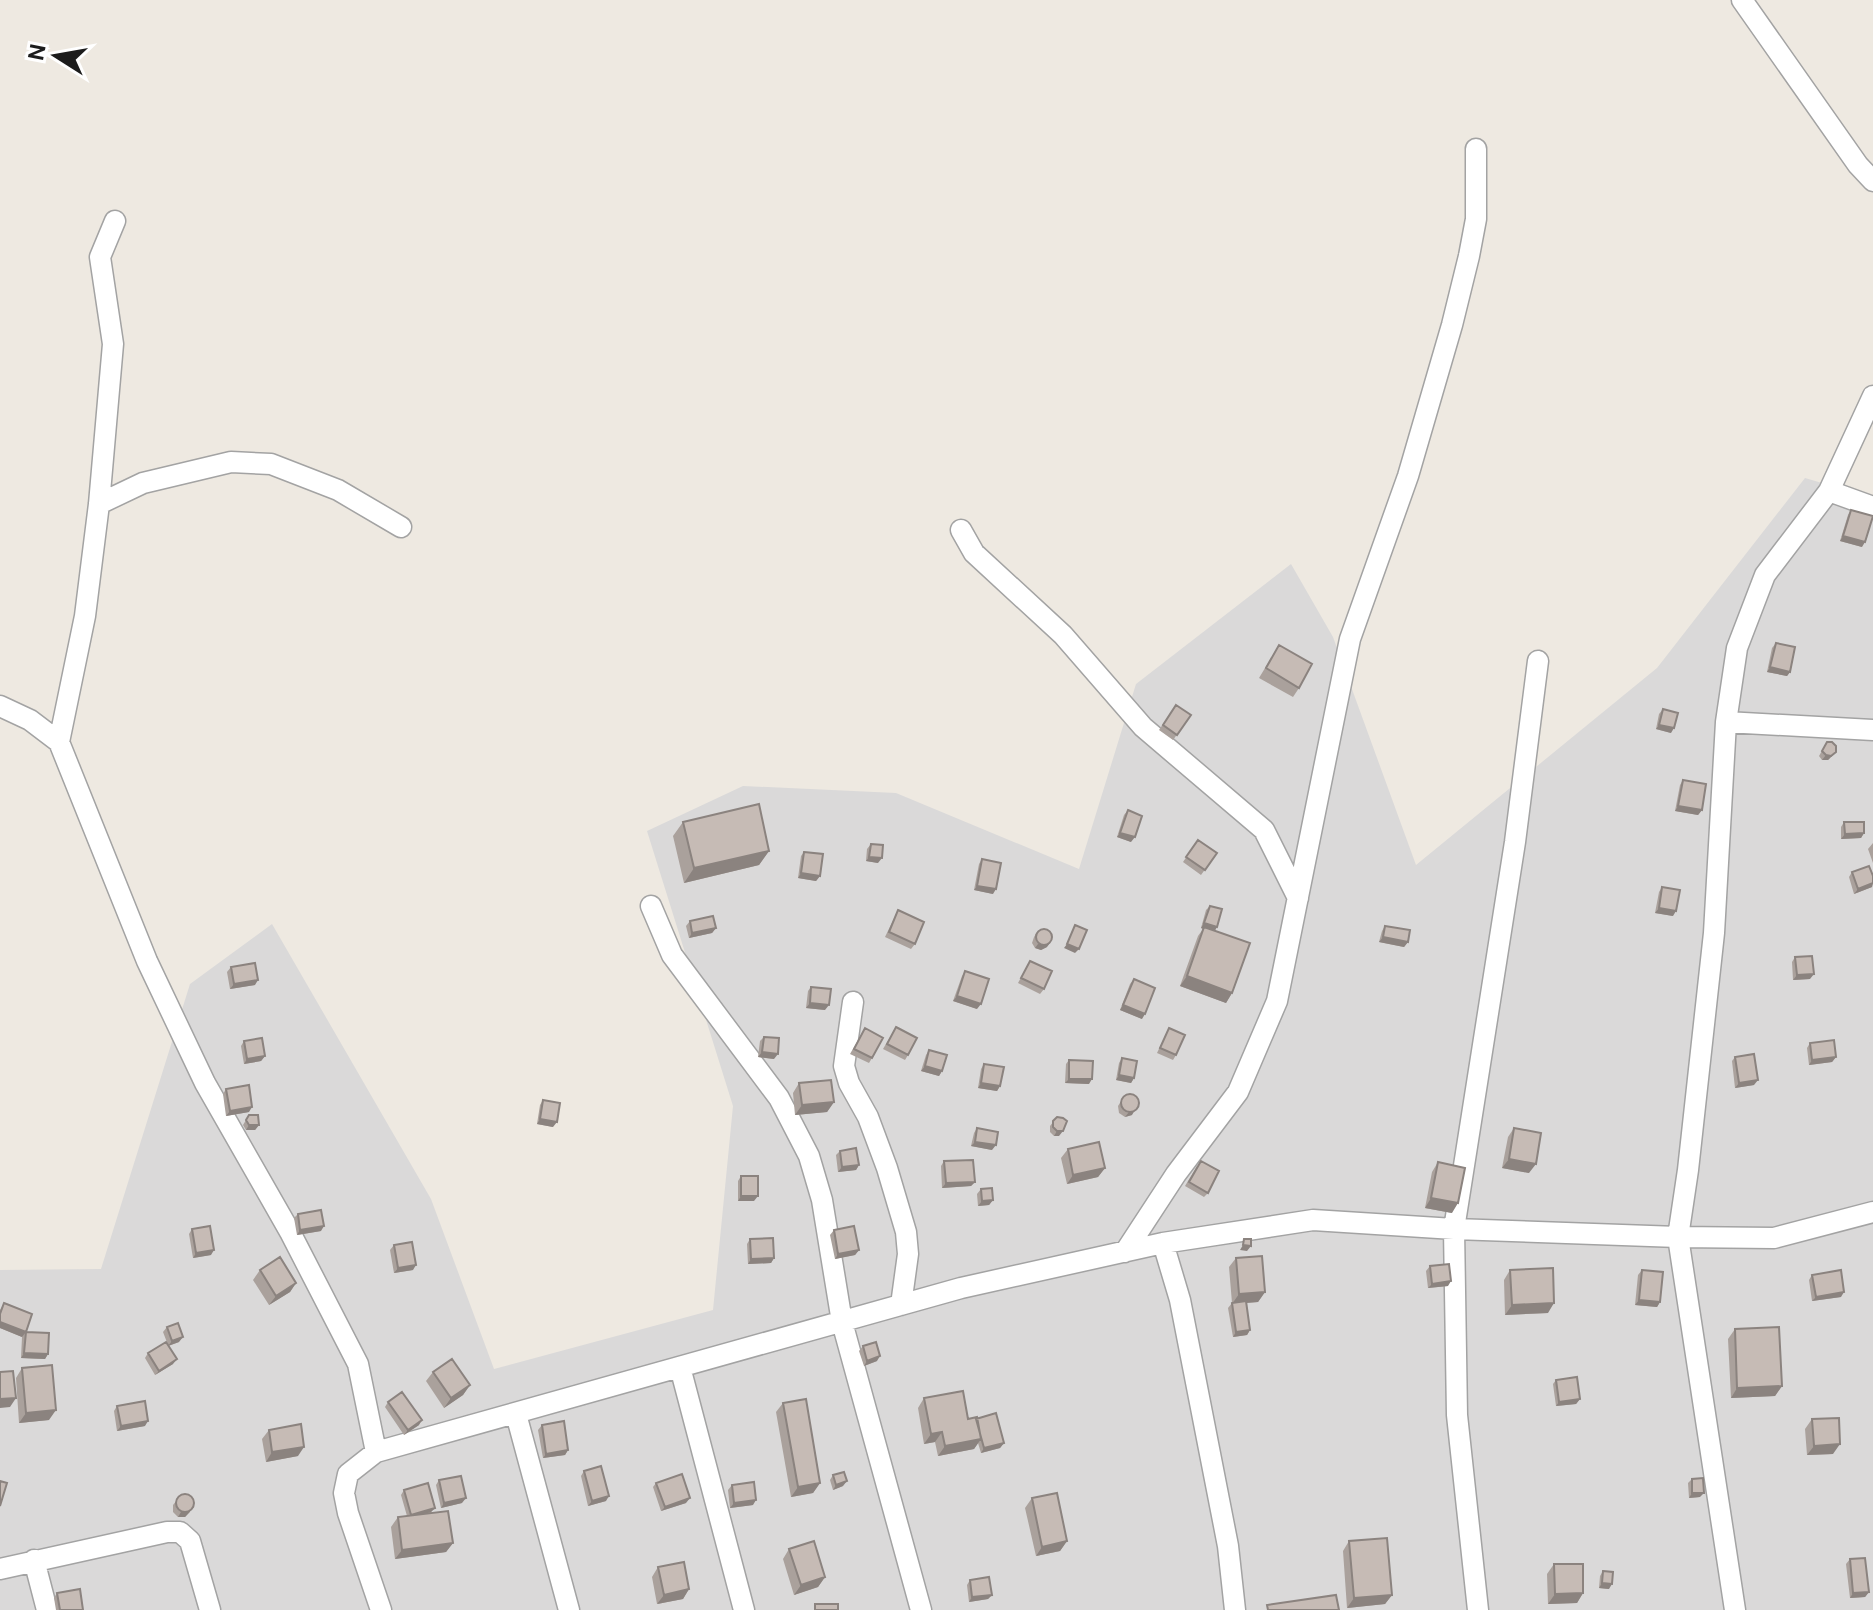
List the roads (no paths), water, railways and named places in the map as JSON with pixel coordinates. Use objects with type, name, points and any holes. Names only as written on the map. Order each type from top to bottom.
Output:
[{"type":"street","points":[[1742,0],[1858,165],[1873,181]]},
{"type":"street","points":[[1125,1252],[1176,1174],[1238,1092],[1277,1001],[1350,639],[1408,476],[1469,256],[1476,219],[1476,149]]},
{"type":"street","points":[[59,742],[85,616],[99,504],[113,344],[100,257],[115,221]]},
{"type":"street","points":[[1735,1610],[1678,1237],[1714,933],[1726,722],[1737,648],[1765,575],[1829,491],[1873,396]]},
{"type":"street","points":[[99,504],[143,483],[231,462],[271,464],[338,490],[401,527]]},
{"type":"street","points":[[1829,491],[1873,507]]},
{"type":"street","points":[[961,530],[974,553],[1063,635],[1143,727],[1264,830],[1298,898]]},
{"type":"street","points":[[1478,1610],[1457,1415],[1454,1229],[1515,842],[1538,661]]},
{"type":"street","points":[[0,706],[30,720],[59,742],[141,947],[205,1083],[290,1232],[358,1364],[376,1452]]},
{"type":"street","points":[[1726,722],[1873,730]]},
{"type":"street","points":[[651,906],[672,955],[779,1098],[809,1156],[822,1200],[842,1322],[921,1610]]},
{"type":"street","points":[[853,1002],[844,1066],[849,1083],[868,1117],[906,1232],[908,1254],[901,1305]]},
{"type":"street","points":[[381,1610],[344,1493],[348,1474],[376,1452],[961,1288],[1163,1243],[1313,1220],[1454,1229],[1774,1238],[1870,1220]]},
{"type":"street","points":[[1163,1243],[1180,1300],[1228,1546],[1235,1610]]},
{"type":"street","points":[[680,1367],[744,1610]]},
{"type":"street","points":[[516,1414],[569,1610]]},
{"type":"street","points":[[0,1569],[167,1532],[180,1532],[190,1541],[210,1610]]},
{"type":"street","points":[[34,1560],[47,1610]]}]
